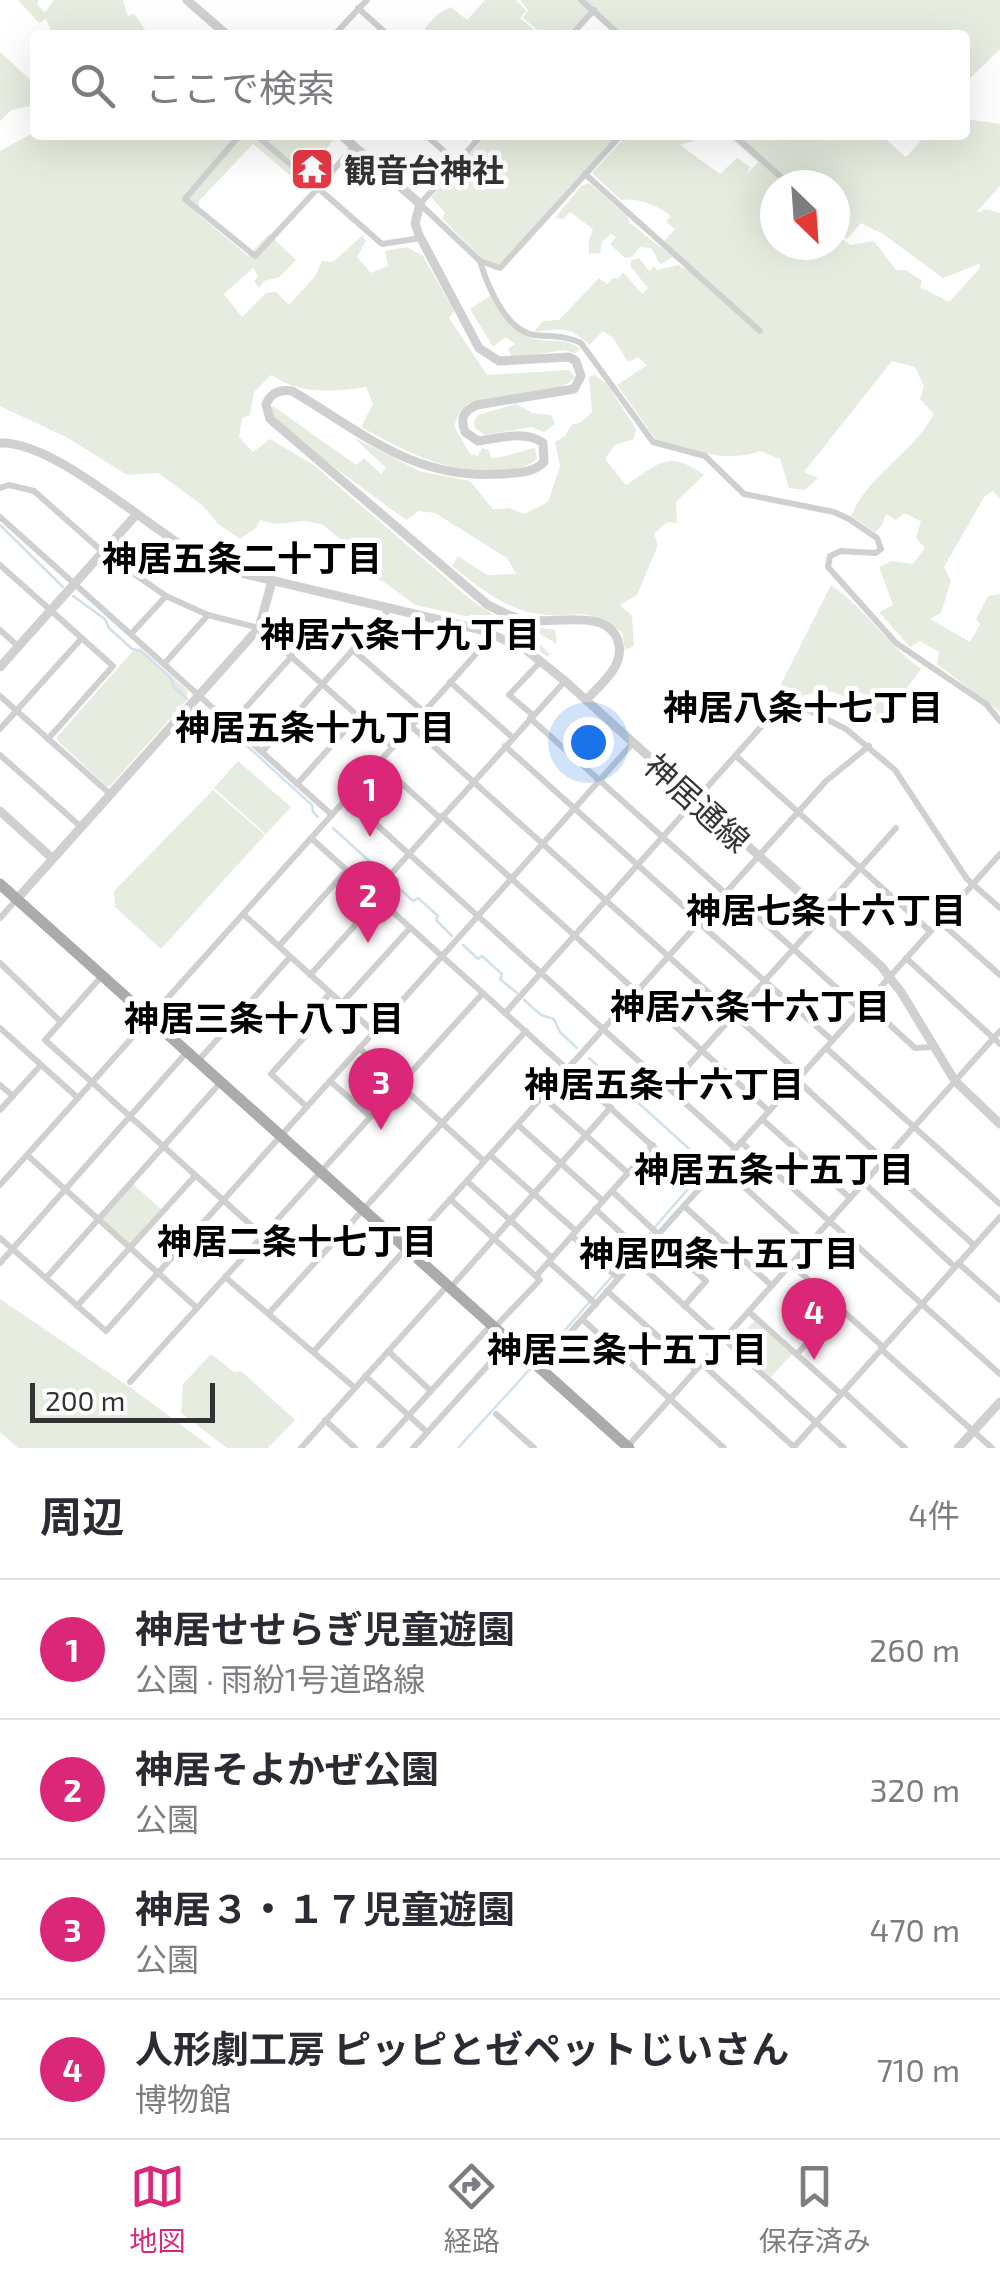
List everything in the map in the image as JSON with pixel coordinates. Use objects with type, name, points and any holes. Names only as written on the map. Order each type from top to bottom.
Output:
[{"type":"main road","points":[[0,884],[628,1448]]},
{"type":"street","points":[[188,0],[221,30]]},
{"type":"street","points":[[338,30],[367,0]]},
{"type":"street","points":[[581,0],[615,30]]},
{"type":"street","points":[[358,8],[382,30]]},
{"type":"street","points":[[576,30],[594,10]]},
{"type":"street","points":[[236,140],[184,199],[255,256],[354,146]]},
{"type":"street","points":[[262,140],[382,244],[420,238]]},
{"type":"street","points":[[347,140],[480,260],[500,268],[616,140]]},
{"type":"street","points":[[432,140],[457,162]]},
{"type":"street","points":[[477,140],[420,204],[414,223],[480,348],[500,361],[569,357],[580,370],[574,390],[476,405],[463,416],[466,432],[478,441],[536,437],[546,451],[544,462],[526,472],[478,476],[442,472],[339,424],[292,391],[274,394],[266,404],[270,419],[279,428],[488,605],[525,620],[606,624],[619,645],[618,661],[586,700]]},
{"type":"street","points":[[740,140],[773,170]]},
{"type":"street","points":[[585,174],[760,331]]},
{"type":"street","points":[[480,260],[485,278],[512,322],[532,335],[570,338],[581,344],[652,442],[704,456],[744,494],[834,512],[876,538],[881,549],[876,553],[836,553],[826,562],[828,567],[896,643],[986,704],[1000,720]]},
{"type":"street","points":[[580,370],[597,364]]},
{"type":"street","name":"神居通線","points":[[0,442],[40,450],[220,568],[494,634],[540,661],[890,976],[955,1081],[1000,1124]]},
{"type":"street","points":[[0,488],[34,491],[104,553],[166,596],[208,615],[260,628],[393,747]]},
{"type":"street","points":[[0,667],[136,514]]},
{"type":"street","points":[[0,517],[332,815]]},
{"type":"street","points":[[0,565],[112,666],[48,739]]},
{"type":"street","points":[[0,918],[260,628],[272,581]]},
{"type":"street","points":[[131,634],[166,596]]},
{"type":"street","points":[[262,752],[391,607]]},
{"type":"street","points":[[164,664],[208,615]]},
{"type":"street","points":[[0,630],[19,647]]},
{"type":"street","points":[[0,1184],[494,634]]},
{"type":"street","points":[[0,730],[82,638]]},
{"type":"street","points":[[353,650],[424,712]]},
{"type":"street","points":[[230,724],[292,656]]},
{"type":"street","points":[[540,661],[509,695],[793,949],[915,1048],[933,1046]]},
{"type":"street","points":[[310,975],[378,899],[408,853],[565,680]]},
{"type":"street","points":[[450,682],[512,738]]},
{"type":"street","points":[[0,696],[109,793]]},
{"type":"street","points":[[506,1013],[786,699],[846,729],[896,770],[972,884],[1000,908]]},
{"type":"street","points":[[298,784],[358,716]]},
{"type":"street","points":[[411,726],[733,1016],[974,1245]]},
{"type":"street","points":[[0,1238],[106,1331],[633,744]]},
{"type":"street","points":[[505,746],[832,1040]]},
{"type":"street","points":[[314,1351],[826,781],[869,746]]},
{"type":"street","points":[[0,755],[80,826]]},
{"type":"street","points":[[736,756],[930,931]]},
{"type":"street","points":[[378,762],[769,1110]]},
{"type":"street","points":[[347,798],[668,1087],[830,1221],[1000,1374]]},
{"type":"street","points":[[0,811],[52,858]]},
{"type":"street","points":[[668,1087],[896,828]]},
{"type":"street","points":[[310,838],[699,1188]]},
{"type":"street","points":[[539,1367],[1000,854]]},
{"type":"street","points":[[279,946],[346,871]]},
{"type":"street","points":[[243,914],[374,1032]]},
{"type":"street","points":[[939,921],[1000,975]]},
{"type":"street","points":[[342,1003],[410,928]]},
{"type":"street","points":[[198,1062],[290,957]]},
{"type":"street","points":[[906,958],[997,1041]]},
{"type":"street","points":[[0,964],[61,1022]]},
{"type":"street","points":[[102,976],[45,1040],[262,1236]]},
{"type":"street","points":[[130,1382],[483,992]]},
{"type":"street","points":[[307,1107],[270,1074],[308,1032],[314,1012],[330,993]]},
{"type":"street","points":[[0,1028],[78,1098]]},
{"type":"street","points":[[270,1312],[526,1031]]},
{"type":"street","points":[[628,1448],[914,1126],[997,1041],[1000,1031]]},
{"type":"street","points":[[359,1048],[443,1123],[534,1196],[618,1278]]},
{"type":"street","points":[[826,1048],[1000,1204]]},
{"type":"street","points":[[0,1263],[187,1052]]},
{"type":"street","points":[[0,1110],[41,1065]]},
{"type":"street","points":[[330,1081],[371,1117]]},
{"type":"street","points":[[46,1278],[220,1082]]},
{"type":"street","points":[[0,1085],[12,1096]]},
{"type":"street","points":[[543,1097],[628,1173]]},
{"type":"street","points":[[300,1448],[534,1196],[611,1106]]},
{"type":"street","points":[[762,1118],[850,1198]]},
{"type":"street","points":[[518,1125],[603,1201]]},
{"type":"street","points":[[536,1276],[652,1145]]},
{"type":"street","points":[[27,1155],[197,1308]]},
{"type":"street","points":[[720,1165],[808,1245]]},
{"type":"street","points":[[76,1306],[194,1176]]},
{"type":"street","points":[[467,1181],[596,1304]]},
{"type":"street","points":[[864,1183],[1000,1300]]},
{"type":"street","points":[[612,1191],[706,1281],[684,1306]]},
{"type":"street","points":[[379,1448],[540,1280],[450,1200]]},
{"type":"street","points":[[684,1206],[772,1286]]},
{"type":"street","points":[[596,1210],[642,1252]]},
{"type":"street","points":[[607,1291],[794,1447],[1000,1217]]},
{"type":"street","points":[[635,1260],[844,1448]]},
{"type":"street","points":[[791,1264],[992,1448]]},
{"type":"street","points":[[225,1276],[354,1387]]},
{"type":"street","points":[[797,1354],[839,1308]]},
{"type":"street","points":[[749,1311],[905,1448]]},
{"type":"street","points":[[582,1319],[724,1448]]},
{"type":"street","points":[[414,1448],[510,1341]]},
{"type":"street","points":[[388,1351],[431,1390]]},
{"type":"street","points":[[365,1376],[428,1432]]},
{"type":"street","points":[[958,1448],[1000,1402]]},
{"type":"street","points":[[496,1414],[534,1448]]},
{"type":"street","points":[[325,1420],[355,1448]]},
{"type":"shaded area","points":[[18,0],[38,0],[38,6],[45,12],[54,0],[123,0],[128,16],[134,14],[145,30],[51,30],[46,19],[39,23]]},
{"type":"shaded area","points":[[485,0],[516,0],[526,11],[520,18],[534,30],[424,29],[451,7],[467,20]]},
{"type":"shaded area","points":[[520,0],[1000,0],[1000,49],[970,78],[970,30],[610,30],[589,11],[571,30],[538,30],[523,18],[528,10]]},
{"type":"shaded area","points":[[0,52],[30,79],[30,106],[11,110],[0,121]]},
{"type":"shaded area","points":[[970,120],[1000,124],[1000,186],[976,213],[986,209],[1000,213],[1000,499],[993,491],[984,497],[944,567],[951,581],[941,613],[930,619],[970,642],[988,596],[1000,594],[1000,712],[937,664],[939,652],[920,641],[910,647],[879,612],[893,605],[879,567],[892,561],[913,564],[925,548],[916,538],[921,521],[904,513],[896,520],[886,514],[875,532],[851,516],[868,488],[914,441],[934,414],[920,399],[924,386],[915,367],[892,361],[804,472],[818,478],[805,490],[789,488],[780,459],[760,451],[721,456],[657,441],[617,385],[647,365],[638,357],[628,362],[613,338],[603,331],[589,345],[564,330],[534,332],[543,321],[559,320],[599,278],[607,284],[623,272],[642,294],[648,288],[630,266],[632,260],[639,258],[649,271],[654,266],[657,270],[678,265],[690,271],[664,241],[675,229],[666,222],[671,216],[648,203],[621,200],[592,173],[622,140],[697,140],[680,145],[720,174],[737,158],[750,167],[747,174],[758,162],[733,140],[887,140],[906,157],[921,140],[970,140]]},
{"type":"shaded area","points":[[30,135],[30,140],[333,140],[317,160],[302,167],[299,183],[253,144],[199,201],[199,215],[248,256],[269,234],[296,260],[279,277],[264,281],[259,288],[253,268],[224,294],[242,317],[266,293],[276,292],[289,305],[315,276],[322,261],[333,262],[362,236],[366,241],[357,257],[371,273],[388,266],[385,251],[407,247],[423,256],[454,311],[449,318],[487,375],[569,370],[575,377],[556,389],[469,403],[460,411],[454,426],[470,454],[478,456],[482,448],[495,458],[535,448],[537,459],[520,468],[488,471],[431,461],[361,427],[373,404],[366,387],[305,389],[271,375],[254,392],[250,415],[242,418],[239,437],[253,452],[270,439],[315,466],[470,599],[504,622],[555,630],[557,644],[540,634],[530,635],[550,654],[548,657],[511,632],[470,617],[415,605],[384,582],[365,574],[346,544],[322,524],[275,524],[260,520],[256,528],[240,539],[158,473],[127,475],[68,438],[0,406],[0,151]]},
{"type":"shaded area","points":[[482,140],[612,140],[499,265],[481,258],[442,218],[445,213],[431,197]]},
{"type":"shaded area","points":[[589,183],[673,257],[660,264],[651,248],[640,247],[633,256],[625,258],[610,244],[616,237],[611,234],[602,242],[600,253],[589,254],[593,229],[570,212],[563,219],[555,218],[581,186]]},
{"type":"shaded area","points":[[490,296],[511,324],[524,334],[580,349],[575,353],[564,350],[512,358],[508,349],[515,344],[506,337],[493,347],[470,309]]},
{"type":"shaded area","points":[[595,375],[607,384],[636,429],[634,439],[615,445],[605,459],[626,485],[663,462],[681,462],[704,475],[676,502],[677,523],[667,522],[654,534],[658,545],[637,595],[620,605],[632,616],[634,646],[625,650],[622,632],[596,618],[533,613],[490,594],[452,566],[458,556],[487,575],[516,574],[507,558],[435,513],[419,511],[406,520],[266,417],[273,406],[356,465],[364,458],[381,474],[386,468],[353,437],[419,471],[470,481],[493,509],[509,508],[524,514],[548,502],[560,466],[555,442],[565,436],[572,424],[580,423],[592,412],[589,377]]},
{"type":"shaded area","points":[[516,404],[532,413],[551,415],[555,424],[544,432],[532,427],[485,435],[475,428],[478,415]]},
{"type":"shaded area","points":[[831,585],[921,669],[879,725],[866,711],[871,698],[856,690],[850,698],[828,691],[780,699],[781,684]]},
{"type":"shaded area","points":[[140,648],[188,691],[186,701],[106,786],[57,737],[132,652]]},
{"type":"shaded area","points":[[238,761],[291,807],[266,834],[214,788]]},
{"type":"shaded area","points":[[213,790],[265,835],[161,949],[115,907],[114,891]]},
{"type":"shaded area","points":[[131,1182],[162,1210],[129,1247],[98,1219]]},
{"type":"shaded area","points":[[0,1299],[212,1448],[18,1448],[0,1432]]},
{"type":"shaded area","points":[[754,1321],[792,1354],[771,1377],[734,1344]]},
{"type":"shaded area","points":[[211,1354],[234,1372],[241,1371],[295,1420],[268,1448],[227,1448],[181,1413],[183,1384]]},
{"type":"waterway","points":[[0,525],[63,587]]},
{"type":"waterway","points":[[73,596],[171,678],[173,686],[187,699]]},
{"type":"waterway","points":[[196,706],[312,805],[318,817]]},
{"type":"waterway","points":[[333,828],[413,901],[418,898],[438,916],[436,920],[452,936]]},
{"type":"waterway","points":[[463,945],[478,959],[482,956],[517,993]]},
{"type":"waterway","points":[[524,1000],[541,1015],[554,1019],[560,1032],[577,1048]]},
{"type":"waterway","points":[[589,1058],[612,1079],[626,1084],[632,1097],[708,1166],[655,1227]]},
{"type":"waterway","points":[[537,1362],[650,1233]]},
{"type":"waterway","points":[[458,1448],[531,1368]]},
{"type":"place","name":"観音台神社","points":[[312,169]]},
{"type":"place","name":"神居せせらぎ児童遊園","points":[[370,837]]},
{"type":"place","name":"神居そよかぜ公園","points":[[368,943]]},
{"type":"place","name":"神居３・１７児童遊園","points":[[381,1130]]},
{"type":"place","name":"人形劇工房 ピッピとゼペットじいさん","points":[[814,1360]]},
{"type":"district","name":"神居五条二十丁目","points":[[242,557]]},
{"type":"district","name":"神居六条十九丁目","points":[[400,633]]},
{"type":"district","name":"神居八条十七丁目","points":[[803,706]]},
{"type":"district","name":"神居五条十九丁目","points":[[315,726]]},
{"type":"district","name":"神居七条十六丁目","points":[[826,909]]},
{"type":"district","name":"神居六条十六丁目","points":[[750,1005]]},
{"type":"district","name":"神居三条十八丁目","points":[[264,1017]]},
{"type":"district","name":"神居五条十六丁目","points":[[664,1083]]},
{"type":"district","name":"神居五条十五丁目","points":[[774,1168]]},
{"type":"district","name":"神居二条十七丁目","points":[[297,1240]]},
{"type":"district","name":"神居四条十五丁目","points":[[719,1252]]},
{"type":"district","name":"神居三条十五丁目","points":[[627,1348]]}]
